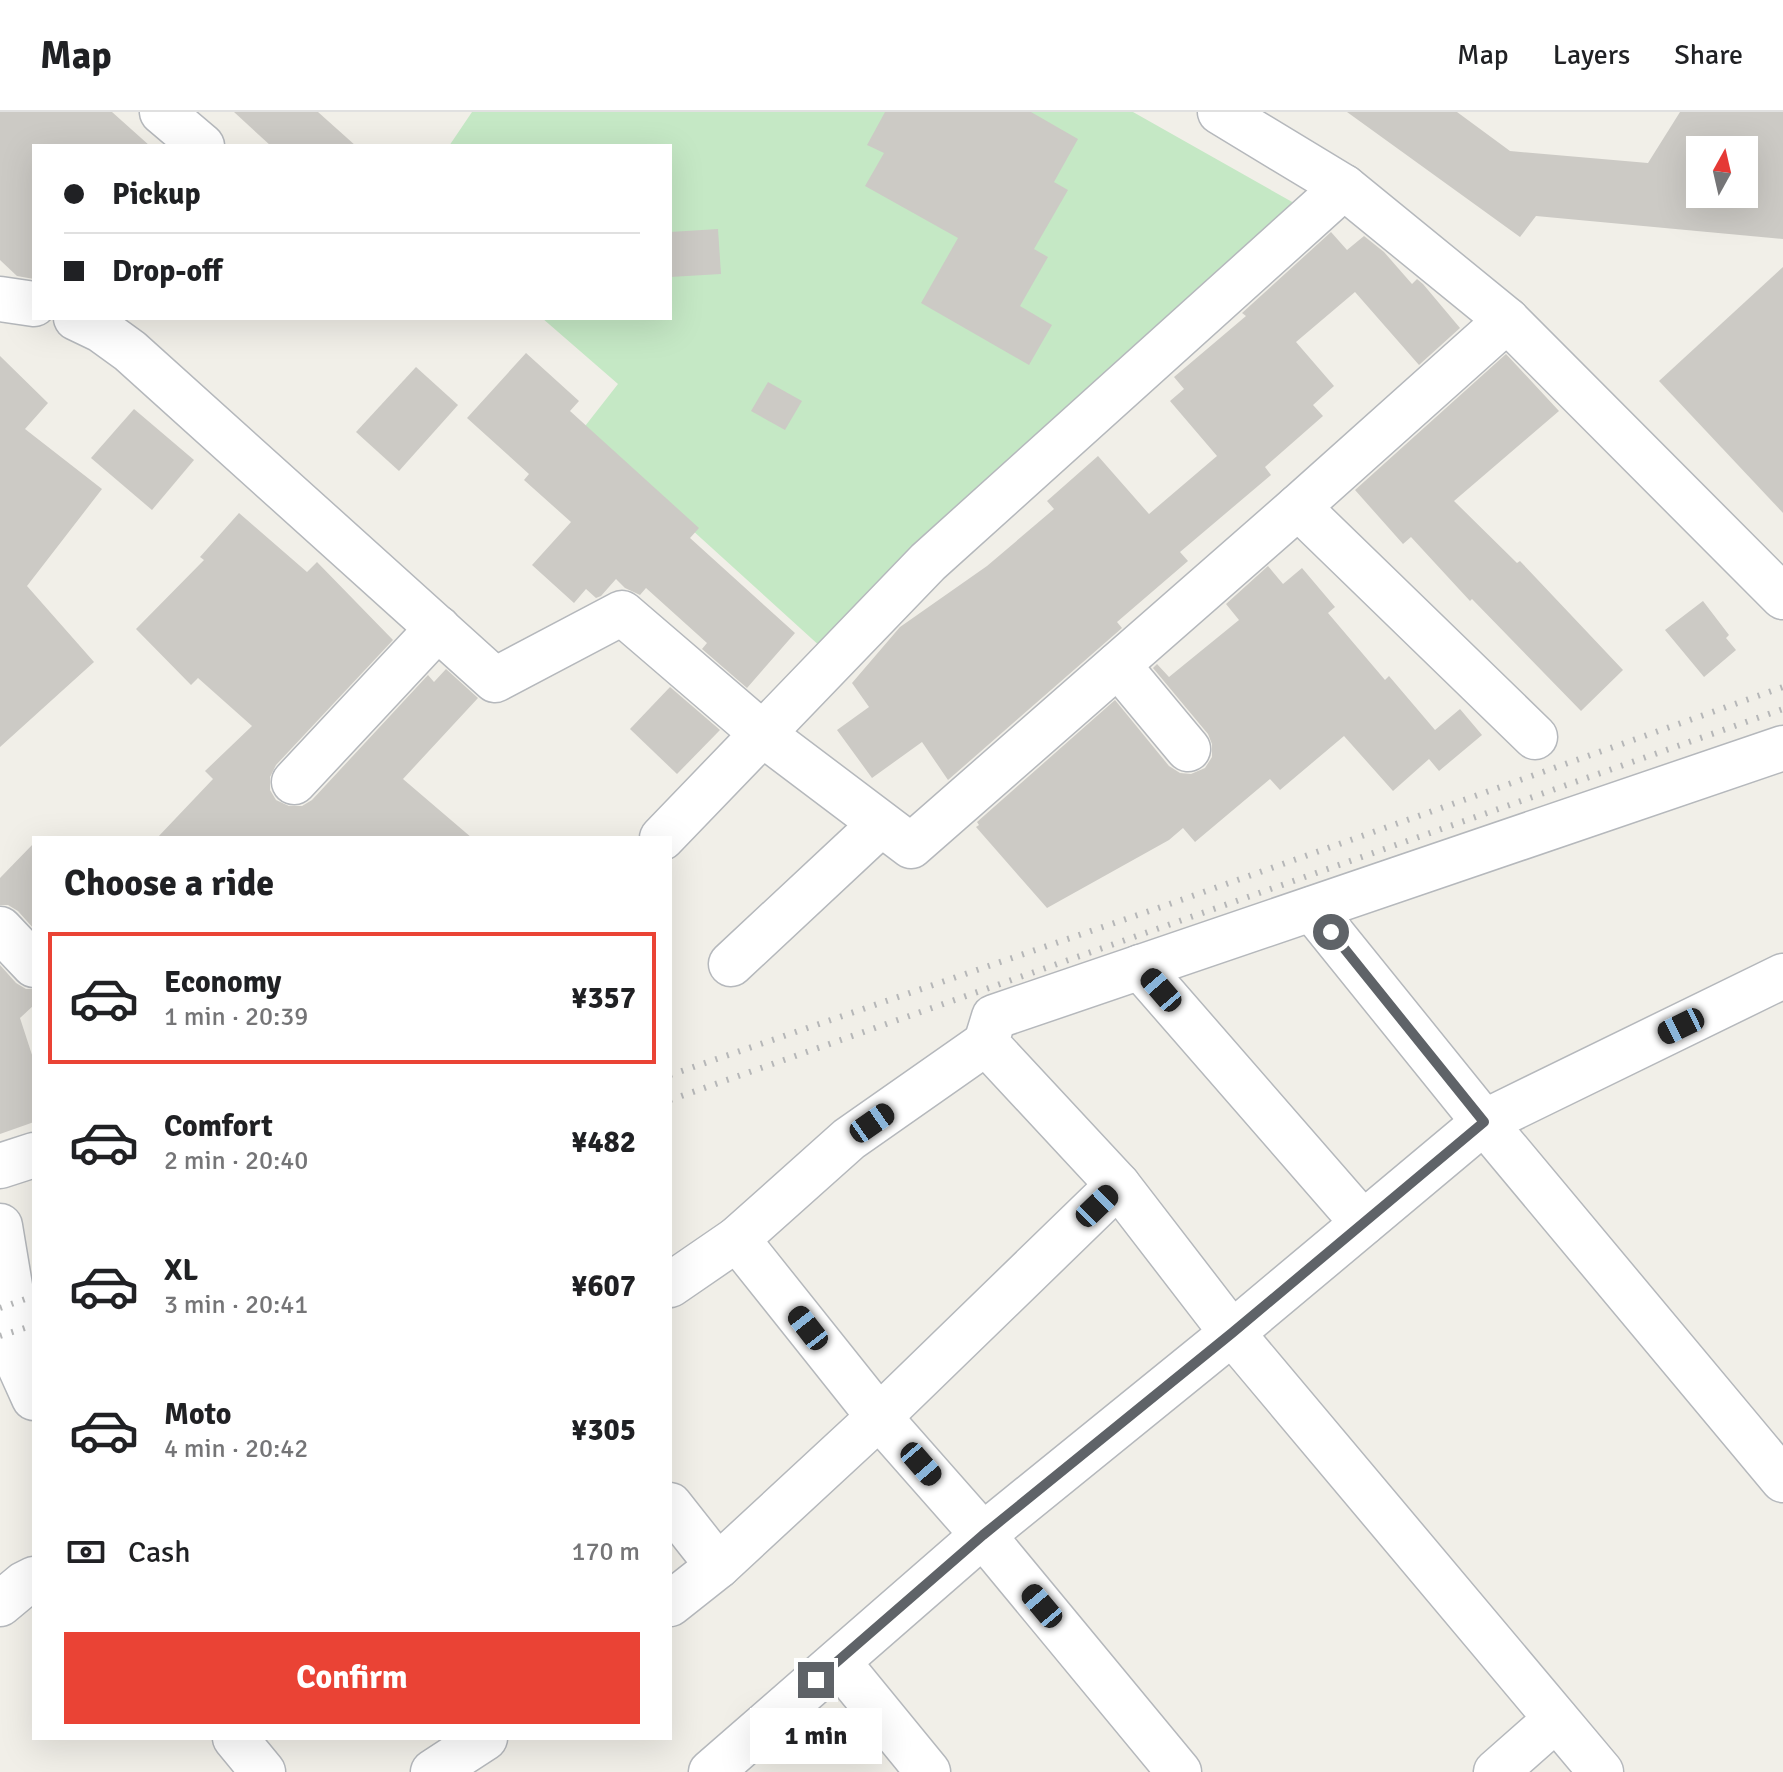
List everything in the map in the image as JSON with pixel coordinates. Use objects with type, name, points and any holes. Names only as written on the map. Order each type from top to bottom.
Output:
[{"type":"street","points":[[162,112],[200,144]]},
{"type":"street","points":[[1220,112],[1344,187],[1507,320],[1783,597]]},
{"type":"street","points":[[664,836],[928,562],[1344,187]]},
{"type":"street","points":[[0,299],[32,304]]},
{"type":"street","points":[[80,320],[101,330],[130,351],[495,680],[622,613],[764,735],[911,846],[1507,320]]},
{"type":"street","points":[[1298,507],[1535,737]]},
{"type":"street","points":[[294,782],[438,628]]},
{"type":"street","points":[[1118,665],[1188,749]]},
{"type":"street","points":[[672,1284],[737,1239],[849,1139],[986,1043],[994,1017],[1783,748]]},
{"type":"street","points":[[731,964],[881,824]]},
{"type":"street","points":[[1312,909],[1484,1122],[1783,1480]]},
{"type":"street","points":[[0,929],[32,963]]},
{"type":"street","points":[[1140,967],[1363,1223]]},
{"type":"street","points":[[711,1772],[983,1535],[1232,1333],[1484,1122],[1777,988]]},
{"type":"street","points":[[986,1043],[1118,1185],[1232,1333],[1601,1772]]},
{"type":"street","points":[[0,1166],[32,1156]]},
{"type":"street","points":[[672,1602],[718,1566],[879,1417],[1118,1185]]},
{"type":"street","points":[[0,1226],[13,1304],[18,1380]]},
{"type":"street","points":[[737,1239],[879,1417],[983,1535],[1179,1772]]},
{"type":"street","points":[[672,1508],[718,1566]]},
{"type":"street","points":[[0,1604],[32,1580]]},
{"type":"street","points":[[838,1662],[928,1772]]},
{"type":"street","points":[[1496,1772],[1556,1719]]},
{"type":"street","points":[[237,1740],[263,1772]]},
{"type":"street","points":[[433,1772],[482,1740]]},
{"type":"green space","points":[[472,112],[1133,112],[1294,203],[822,648],[582,430],[618,384],[544,320],[672,320],[672,144],[450,144]]},
{"type":"building","points":[[0,112],[112,112],[148,144],[32,144],[32,279],[17,276],[0,260]]},
{"type":"building","points":[[234,112],[318,112],[354,144],[269,144]]},
{"type":"building","points":[[885,112],[1031,112],[1078,139],[1054,182],[1068,190],[1034,249],[1048,257],[1020,306],[1052,325],[1029,365],[921,303],[958,238],[865,186],[884,153],[867,145]]},
{"type":"building","points":[[1347,112],[1457,112],[1510,151],[1648,163],[1680,112],[1783,112],[1783,239],[1536,216],[1520,237]]},
{"type":"building","points":[[718,229],[721,274],[672,277],[672,232]]},
{"type":"building","points":[[1331,232],[1347,250],[1364,236],[1384,252],[1412,284],[1417,279],[1423,284],[1460,328],[1419,365],[1355,292],[1296,342],[1334,386],[1313,405],[1323,416],[1265,467],[1271,475],[1180,552],[1188,561],[1117,622],[1122,628],[948,780],[922,742],[872,778],[837,730],[869,707],[852,683],[900,627],[987,566],[1054,509],[1047,501],[1098,456],[1149,514],[1217,456],[1170,401],[1184,389],[1174,377],[1246,316],[1242,313]]},
{"type":"building","points":[[1783,267],[1783,513],[1659,381]]},
{"type":"building","points":[[526,353],[579,401],[570,411],[699,528],[690,538],[795,633],[747,688],[702,649],[707,643],[646,588],[640,595],[625,588],[616,579],[601,596],[596,598],[586,589],[574,603],[532,565],[571,522],[524,480],[529,474],[467,418]]},
{"type":"building","points":[[1506,354],[1559,411],[1454,501],[1517,563],[1520,561],[1623,670],[1581,711],[1472,599],[1470,601],[1411,537],[1403,544],[1355,490]]},
{"type":"building","points":[[0,356],[48,403],[25,429],[102,489],[27,586],[94,662],[0,747]]},
{"type":"building","points":[[416,367],[458,405],[399,471],[356,432]]},
{"type":"building","points":[[768,382],[802,401],[785,430],[751,411]]},
{"type":"building","points":[[134,409],[194,460],[152,510],[91,458]]},
{"type":"building","points":[[239,513],[307,572],[317,562],[393,640],[276,765],[270,777],[270,790],[276,800],[289,806],[302,806],[312,800],[428,675],[434,682],[446,669],[478,698],[403,779],[470,836],[159,836],[213,779],[205,771],[252,726],[198,678],[191,685],[136,629],[204,560],[200,557]]},
{"type":"building","points":[[1268,566],[1283,584],[1302,568],[1335,607],[1328,613],[1385,680],[1389,676],[1435,730],[1460,709],[1482,735],[1439,771],[1429,759],[1393,791],[1344,736],[1280,790],[1270,779],[1195,842],[1183,828],[1169,840],[1047,908],[976,827],[979,825],[977,822],[1115,700],[1169,766],[1180,773],[1191,774],[1205,768],[1212,757],[1208,734],[1153,668],[1157,664],[1169,677],[1239,620],[1226,604]]},
{"type":"building","points":[[1703,601],[1729,635],[1726,638],[1736,650],[1704,677],[1665,630]]},
{"type":"building","points":[[670,687],[720,730],[677,774],[630,729]]},
{"type":"building","points":[[32,845],[32,927],[18,911],[8,905],[0,905],[0,878]]},
{"type":"building","points":[[0,965],[16,983],[32,989],[32,1007],[20,1018],[32,1055],[32,1123],[0,1134]]},
{"type":"railway","points":[[672,1074],[1164,906],[1783,687]]},
{"type":"railway","points":[[672,1099],[1783,709]]},
{"type":"railway","points":[[0,1308],[32,1297]]},
{"type":"railway","points":[[0,1336],[32,1326]]},
{"type":"route","points":[[816,1680],[983,1535],[1232,1333],[1484,1122],[1331,932]]}]
